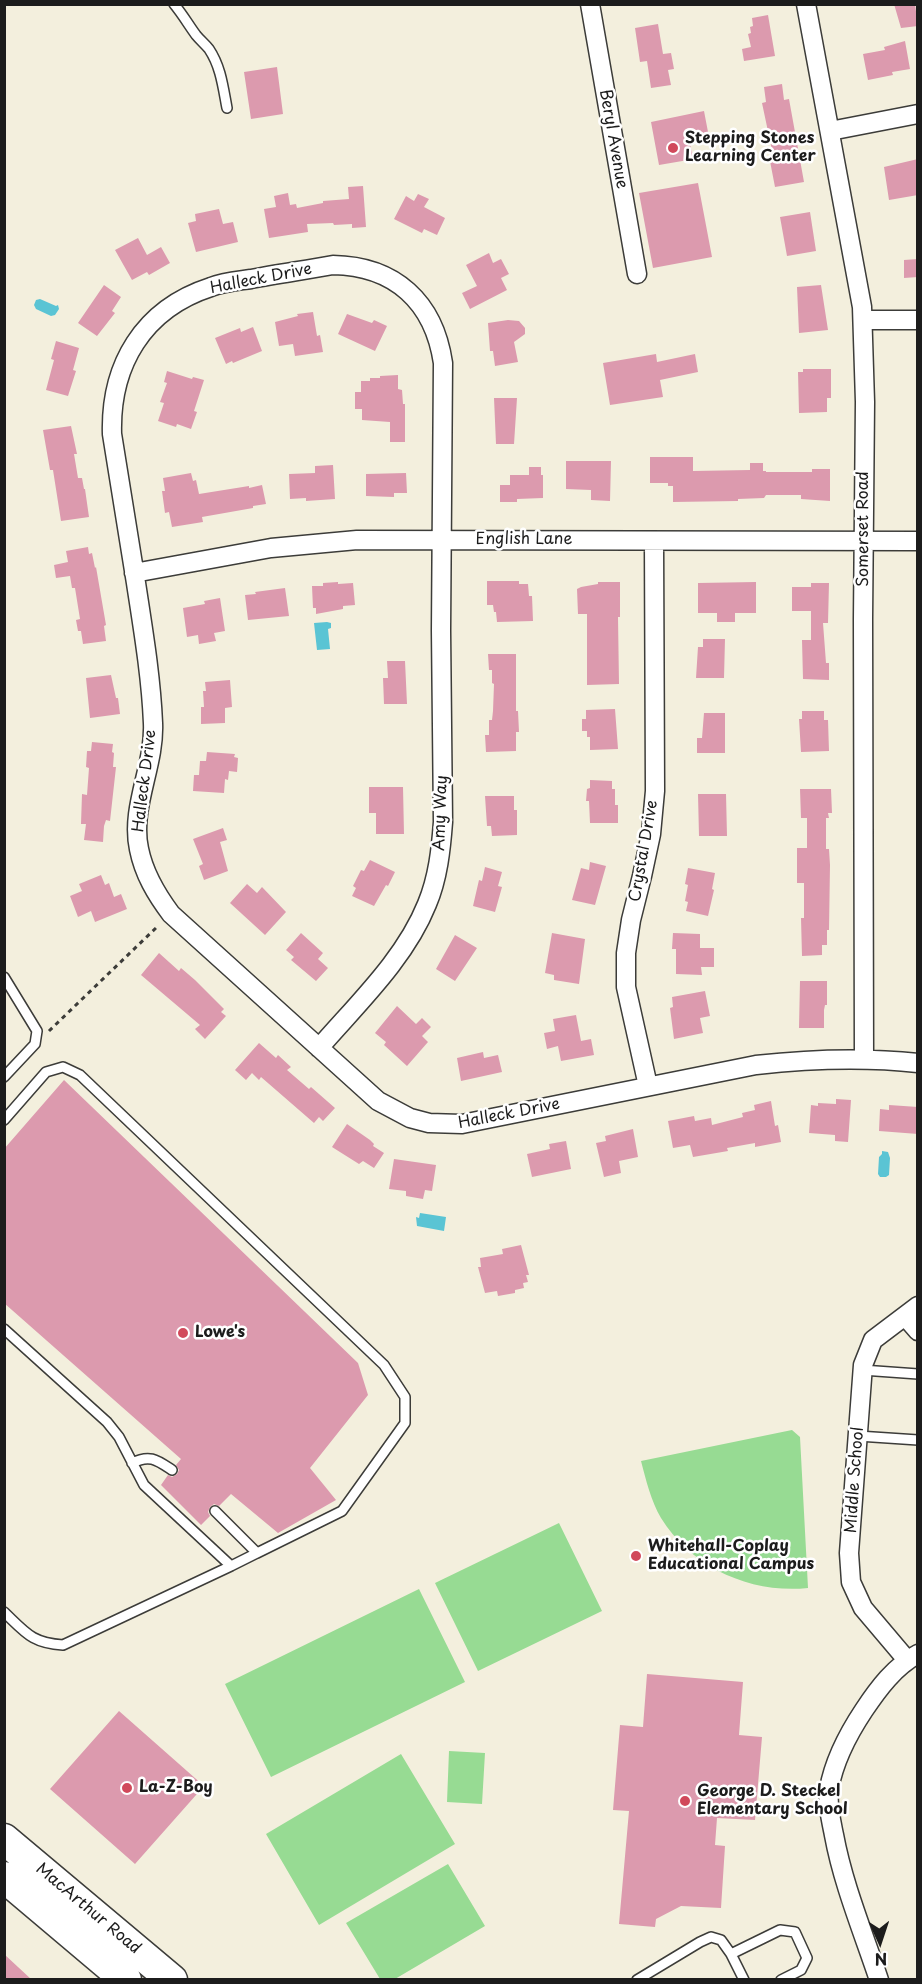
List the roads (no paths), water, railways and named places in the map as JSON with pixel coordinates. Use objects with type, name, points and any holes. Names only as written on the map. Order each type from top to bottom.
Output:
[{"type":"highway","name":"MacArthur Road","points":[[4,1839],[172,1980]]},
{"type":"highway","name":"MacArthur Road","points":[[4,1877],[85,1949],[126,1980]]},
{"type":"street","name":"Beryl Avenue","points":[[590,4],[637,274]]},
{"type":"street","name":"Somerset Road","points":[[806,4],[862,307],[865,402],[864,1059]]},
{"type":"street","points":[[830,130],[918,114]]},
{"type":"street","name":"Halleck Drive","points":[[442,540],[443,363],[441,345],[435,328],[417,301],[404,288],[386,276],[369,269],[333,265],[213,286],[190,294],[169,307],[138,338],[128,354],[114,390],[111,415],[112,434],[145,638],[153,724],[147,777],[139,807],[138,848],[145,871],[158,897],[171,914],[378,1101],[391,1110],[429,1123],[462,1124],[756,1065],[799,1060],[864,1059],[918,1063]]},
{"type":"street","points":[[862,320],[918,320]]},
{"type":"street","name":"English Lane","points":[[134,573],[271,548],[357,540],[918,541]]},
{"type":"street","name":"Amy Way","points":[[319,1048],[390,965],[410,936],[427,905],[433,887],[441,850],[443,822],[442,540]]},
{"type":"street","name":"Crystal Drive","points":[[648,1086],[626,987],[626,964],[631,920],[651,834],[655,791],[654,541]]},
{"type":"street","points":[[911,1311],[918,1331]]},
{"type":"street","name":"Middle School","points":[[911,1311],[873,1340],[863,1365],[849,1553],[851,1582],[863,1608],[913,1657]]},
{"type":"street","points":[[879,1980],[839,1864],[829,1812],[829,1790],[839,1756],[853,1726],[880,1687],[913,1657]]},
{"type":"lane","points":[[174,4],[216,60],[227,108]]},
{"type":"lane","points":[[4,977],[37,1030],[35,1044],[4,1077]]},
{"type":"lane","points":[[4,1119],[46,1072],[63,1068],[80,1075],[384,1365],[405,1397],[405,1423],[342,1511],[63,1645],[46,1644],[33,1639],[4,1612]]},
{"type":"lane","points":[[4,1329],[107,1422],[118,1437],[144,1485],[231,1566]]},
{"type":"lane","points":[[862,1370],[918,1374]]},
{"type":"lane","points":[[858,1436],[918,1440]]},
{"type":"lane","points":[[132,1463],[143,1458],[157,1460],[172,1470]]},
{"type":"lane","points":[[215,1511],[257,1553]]},
{"type":"lane","points":[[731,1954],[780,1929],[795,1932],[807,1958],[801,1970],[781,1980]]},
{"type":"lane","points":[[637,1980],[711,1937],[721,1940],[744,1980]]},
{"type":"water","points":[[40,299],[58,305],[59,309],[55,315],[51,316],[36,309],[34,305],[36,300]]},
{"type":"water","points":[[314,623],[331,623],[331,628],[328,629],[330,649],[317,650]]},
{"type":"water","points":[[882,1151],[888,1152],[890,1158],[889,1175],[886,1177],[880,1177],[878,1174],[879,1157]]},
{"type":"water","points":[[420,1213],[446,1217],[444,1231],[417,1226],[416,1217],[419,1218]]},
{"type":"place","name":"Stepping Stones Learning Center","points":[[673,148]]},
{"type":"place","name":"Lowe's","points":[[183,1333]]},
{"type":"place","name":"Whitehall-Coplay Educational Campus","points":[[636,1556]]},
{"type":"place","name":"La-Z-Boy","points":[[127,1788]]},
{"type":"place","name":"George D. Steckel Elementary School","points":[[685,1801]]}]
